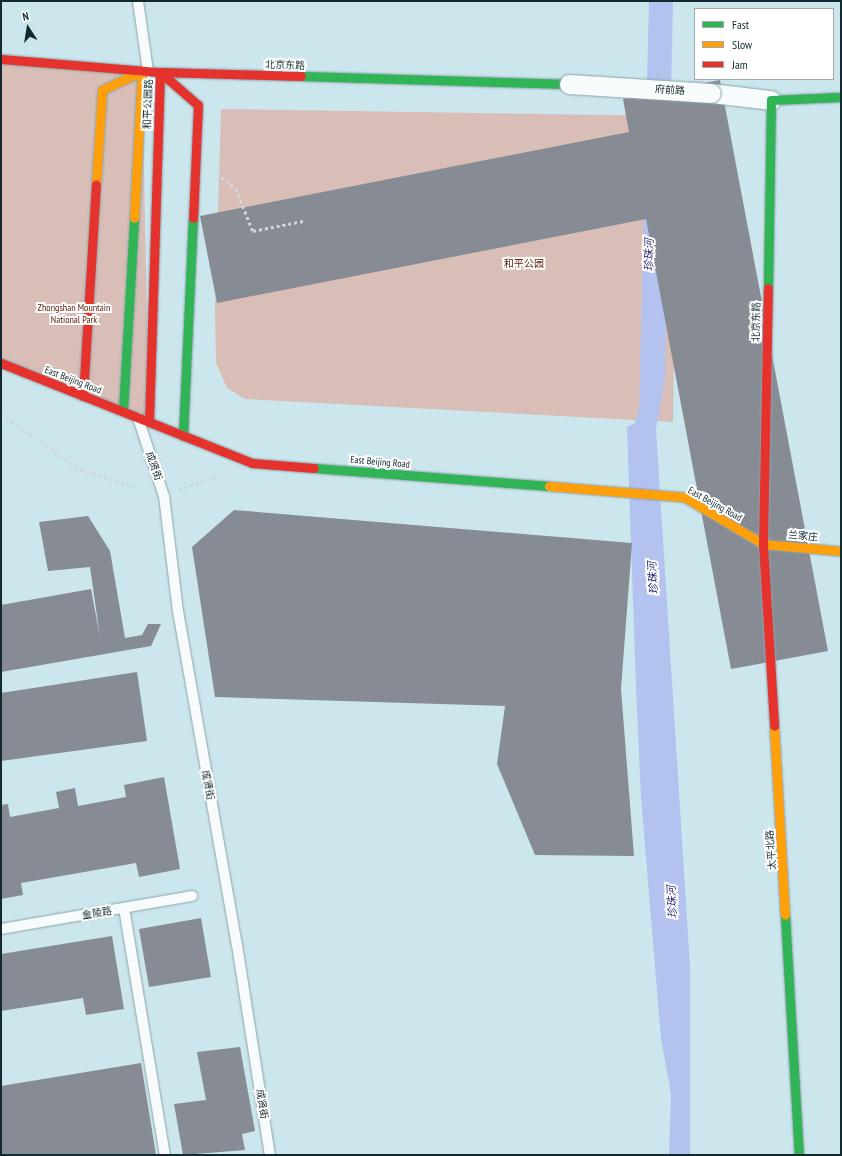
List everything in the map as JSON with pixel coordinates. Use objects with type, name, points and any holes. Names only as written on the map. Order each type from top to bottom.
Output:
[{"type":"main road","name":"北京东路","points":[[1,59],[160,72],[569,84]]},
{"type":"main road","name":"和平公园路","points":[[83,396],[102,90],[145,71],[123,411]]},
{"type":"main road","name":"和平公园路","points":[[149,422],[160,72]]},
{"type":"main road","name":"和平公园路","points":[[160,72],[198,105],[183,436]]},
{"type":"main road","points":[[771,100],[841,97]]},
{"type":"main road","name":"北京东路","points":[[763,544],[771,100]]},
{"type":"main road","name":"East Beijing Road","points":[[1,363],[252,463],[684,497],[763,544]]},
{"type":"main road","name":"兰家庄","points":[[763,544],[841,551]]},
{"type":"main road","name":"太平北路","points":[[763,544],[799,1155]]},
{"type":"street","name":"府前路","points":[[569,84],[711,93],[771,100]]},
{"type":"lane","points":[[138,1],[145,71]]},
{"type":"lane","name":"成贤街","points":[[138,417],[164,496],[178,611],[237,945],[270,1155]]},
{"type":"lane","name":"金陵路","points":[[1,929],[192,896]]},
{"type":"lane","points":[[124,908],[165,1155]]},
{"type":"path","points":[[213,170],[236,190],[252,231],[303,221]]},
{"type":"path","points":[[1,414],[81,470],[164,496],[252,463]]},
{"type":"green space","name":"Zhongshan Mountain National Park","points":[[1,58],[142,71],[149,422],[1,363]]},
{"type":"green space","name":"和平公园","points":[[221,109],[677,116],[673,422],[245,399],[227,388],[216,363],[215,310]]},
{"type":"water","name":"珍珠河","points":[[649,1],[673,1],[665,378],[656,429],[690,966],[690,1155],[669,1155],[671,1094],[661,1038],[641,797],[636,688],[627,427],[635,423],[639,409]]},
{"type":"building","points":[[720,80],[828,651],[731,669],[646,219],[217,303],[200,216],[629,132],[623,99]]},
{"type":"building","points":[[234,510],[632,543],[621,689],[634,856],[535,855],[497,764],[505,706],[215,697],[192,547]]},
{"type":"building","points":[[88,516],[110,551],[125,638],[142,635],[148,624],[161,624],[151,646],[1,672],[1,605],[91,589],[100,637],[90,567],[48,571],[39,522]]},
{"type":"building","points":[[137,672],[147,741],[1,761],[1,693]]},
{"type":"building","points":[[164,777],[180,869],[139,877],[136,863],[21,883],[23,895],[1,899],[1,805],[8,804],[10,817],[59,808],[56,792],[75,788],[78,806],[126,797],[124,785]]},
{"type":"building","points":[[201,918],[211,977],[149,987],[139,929]]},
{"type":"building","points":[[112,936],[124,1009],[86,1015],[83,998],[1,1011],[1,954]]},
{"type":"building","points":[[240,1047],[255,1131],[242,1134],[245,1150],[183,1155],[174,1104],[206,1100],[197,1052]]},
{"type":"building","points":[[141,1063],[156,1155],[1,1155],[1,1086]]},
{"type":"traffic: fast","points":[[301,76],[569,84]]},
{"type":"traffic: fast","points":[[768,288],[771,100],[841,97]]},
{"type":"traffic: fast","points":[[123,411],[134,218]]},
{"type":"traffic: fast","points":[[183,436],[193,218]]},
{"type":"traffic: fast","points":[[314,468],[549,486]]},
{"type":"traffic: fast","points":[[785,915],[799,1155]]},
{"type":"traffic: slow","points":[[96,184],[102,90],[142,71],[134,218]]},
{"type":"traffic: slow","points":[[549,486],[684,497],[763,544],[841,551]]},
{"type":"traffic: slow","points":[[774,726],[785,915]]},
{"type":"traffic: jam","points":[[1,59],[160,72],[301,76]]},
{"type":"traffic: jam","points":[[160,72],[198,105],[193,218]]},
{"type":"traffic: jam","points":[[149,422],[160,72]]},
{"type":"traffic: jam","points":[[83,396],[96,184]]},
{"type":"traffic: jam","points":[[763,544],[768,288]]},
{"type":"traffic: jam","points":[[1,363],[252,463],[314,468]]},
{"type":"traffic: jam","points":[[763,544],[774,726]]}]
